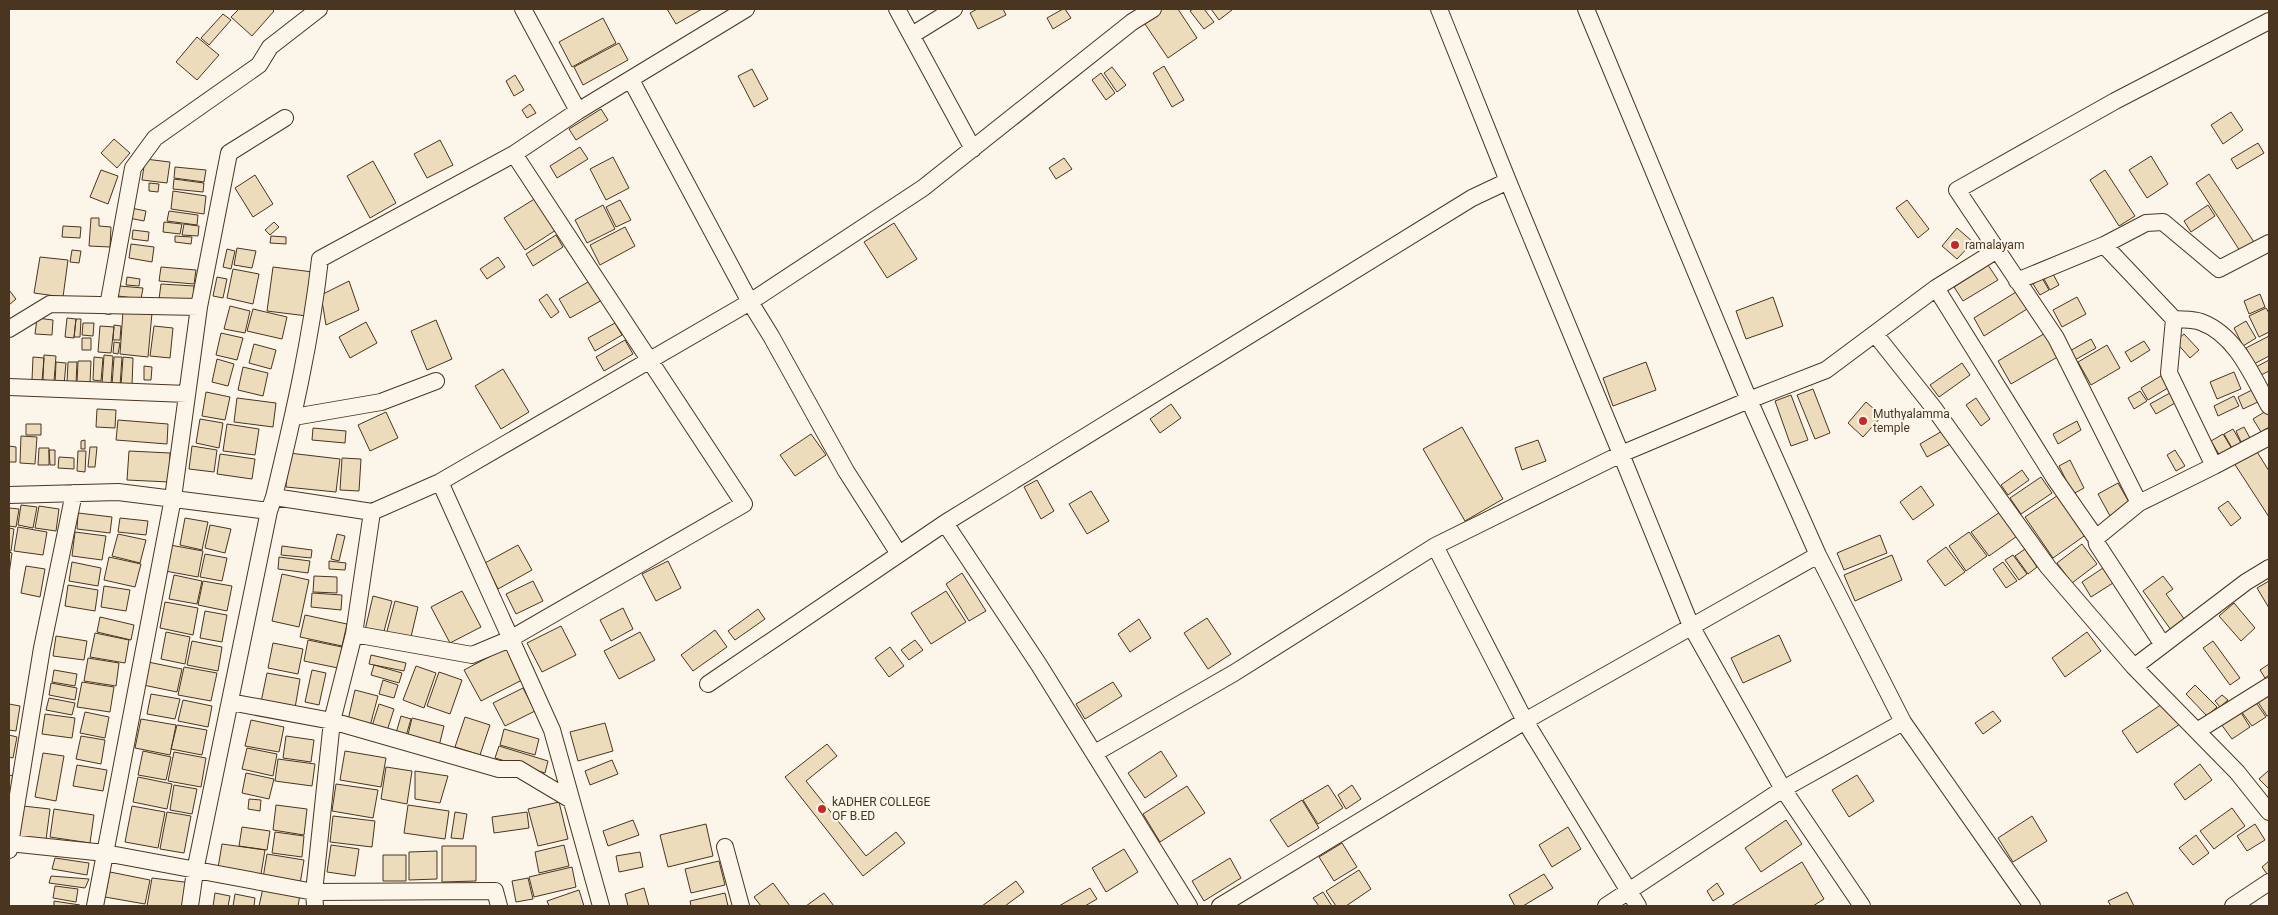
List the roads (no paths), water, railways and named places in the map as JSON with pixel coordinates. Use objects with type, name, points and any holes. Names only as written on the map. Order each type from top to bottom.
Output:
[{"type":"street","points":[[108,306],[133,168],[155,138],[259,65],[270,47],[319,9]]},
{"type":"street","points":[[523,9],[578,111]]},
{"type":"street","points":[[190,906],[195,871],[272,504],[294,417],[314,312],[320,259],[514,154],[578,111],[746,9]]},
{"type":"street","points":[[897,9],[973,149]]},
{"type":"street","points":[[912,35],[954,9]]},
{"type":"street","points":[[9,495],[118,492],[173,498],[372,512],[440,482],[750,302],[923,188],[973,149],[1128,15],[1153,9]]},
{"type":"street","points":[[1439,9],[1691,626],[1783,789],[1862,906]]},
{"type":"street","points":[[1586,9],[1749,400],[1818,555],[1902,722],[2032,906]]},
{"type":"street","points":[[2139,503],[2056,338],[1956,190],[2114,101],[2269,22]]},
{"type":"street","points":[[631,80],[750,302],[846,471],[899,554]]},
{"type":"street","points":[[95,906],[173,498],[199,307],[229,153],[285,118]]},
{"type":"street","points":[[354,634],[472,655],[510,638],[744,504],[514,154]]},
{"type":"street","points":[[708,684],[945,523],[1472,198],[1508,181]]},
{"type":"street","points":[[2017,281],[2104,245],[2146,223],[2163,222],[2219,269],[2269,242]]},
{"type":"street","points":[[2104,245],[2174,319],[2200,322],[2220,331],[2237,349],[2269,406]]},
{"type":"street","points":[[1095,753],[1234,673],[1435,546],[1622,454],[1749,400],[1826,370],[1936,288],[1997,250]]},
{"type":"street","points":[[1936,288],[2055,479],[2096,538],[2096,544],[2163,645]]},
{"type":"street","points":[[9,329],[50,304],[199,307]]},
{"type":"street","points":[[2174,319],[2169,373],[2214,466]]},
{"type":"street","points":[[1875,334],[1933,407],[2048,567],[2134,667],[2237,772],[2269,812]]},
{"type":"street","points":[[294,417],[381,402],[436,382]]},
{"type":"street","points":[[9,387],[187,394]]},
{"type":"street","points":[[2096,538],[2139,503],[2269,437]]},
{"type":"street","points":[[440,482],[552,730],[601,906]]},
{"type":"street","points":[[74,493],[42,648],[9,846],[105,853],[195,871],[315,899],[495,891],[499,906]]},
{"type":"street","points":[[315,899],[332,721],[354,634],[372,512]]},
{"type":"street","points":[[945,523],[1095,753],[1189,906]]},
{"type":"street","points":[[1435,546],[1525,721],[1633,900]]},
{"type":"street","points":[[1220,906],[1525,721],[1818,555]]},
{"type":"street","points":[[2134,667],[2246,582],[2269,568]]},
{"type":"street","points":[[2197,731],[2269,686]]},
{"type":"street","points":[[230,702],[332,721],[499,769],[519,769],[571,800]]},
{"type":"street","points":[[1606,906],[1633,900],[1783,789],[1902,722]]},
{"type":"street","points":[[725,848],[742,906]]},
{"type":"street","points":[[2233,906],[2269,882]]},
{"type":"place","name":"ramalayam","points":[[1955,245]]},
{"type":"place","name":"Muthyalamma temple","points":[[1863,421]]},
{"type":"place","name":"kADHER COLLEGE OF B.ED","points":[[822,809]]}]
